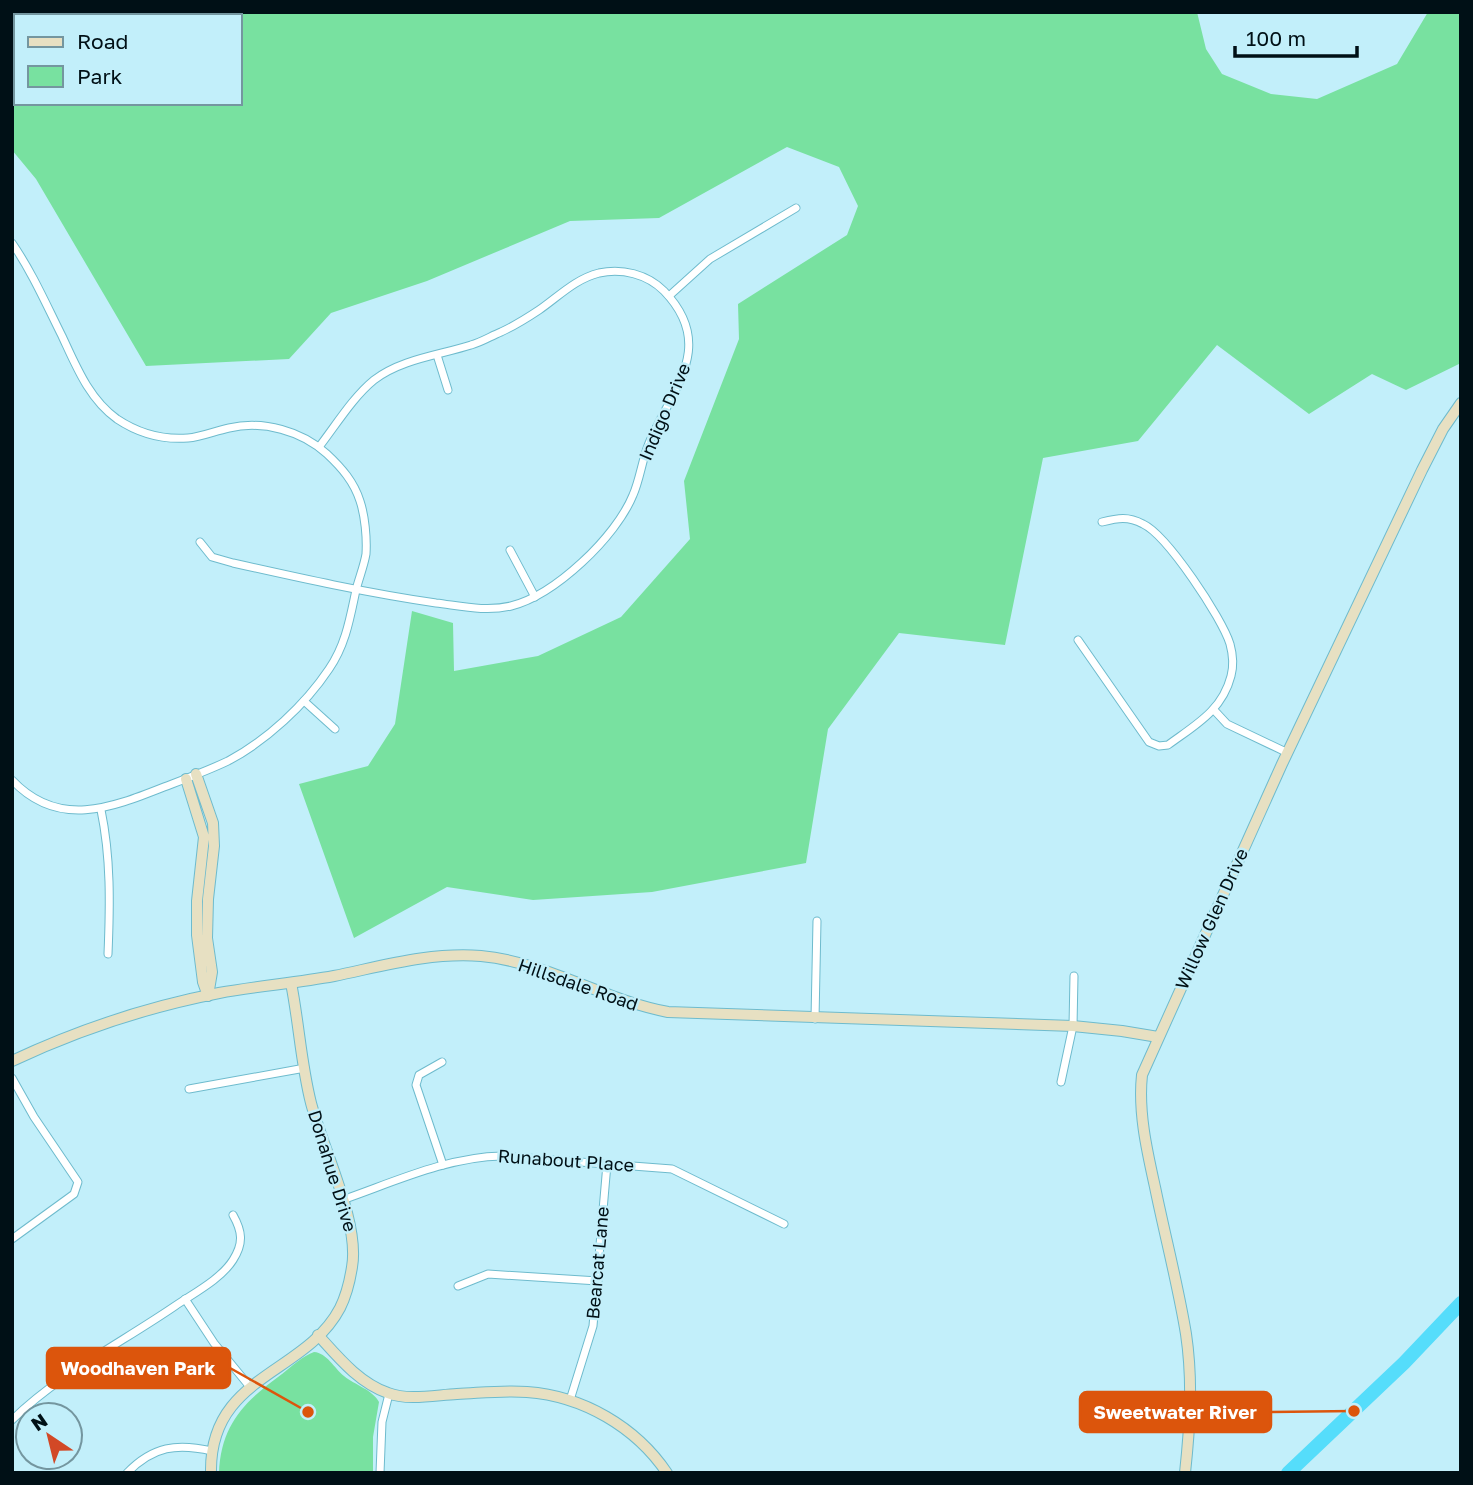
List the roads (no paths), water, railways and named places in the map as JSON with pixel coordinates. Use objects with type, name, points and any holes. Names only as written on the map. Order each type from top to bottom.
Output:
[{"type":"main road","name":"Willow Glen Drive","points":[[1185,1473],[1191,1415],[1190,1366],[1148,1155],[1142,1075],[1288,753],[1422,470],[1443,429],[1461,403]]},
{"type":"main road","points":[[191,776],[204,837],[197,901],[197,934],[203,982],[208,996]]},
{"type":"main road","name":"Hillsdale Road","points":[[12,1061],[70,1036],[145,1009],[424,957],[482,956],[526,965],[646,1008],[668,1012],[1073,1027],[1158,1037]]},
{"type":"main road","name":"Donahue Drive","points":[[211,1473],[212,1451],[217,1432],[227,1413],[250,1387],[318,1335],[340,1308],[353,1267],[353,1238],[311,1103],[290,983]]},
{"type":"main road","points":[[318,1335],[353,1372],[389,1394],[414,1396],[529,1392],[570,1400],[622,1427],[645,1445],[667,1473]]},
{"type":"street","points":[[669,296],[710,259],[796,208]]},
{"type":"street","points":[[12,243],[26,263],[81,375],[98,402],[120,421],[147,433],[191,438],[232,427],[272,427],[292,433],[319,447],[349,478],[357,493],[362,510],[366,554],[347,634],[330,667],[304,701],[257,743],[229,761],[121,805],[102,810],[71,810],[52,806],[27,794],[12,780]]},
{"type":"street","name":"Indigo Drive","points":[[200,542],[212,557],[356,590],[478,608],[506,607],[535,597],[556,584],[618,525],[633,495],[649,444],[687,364],[690,342],[687,328],[674,301],[657,285],[642,277],[617,272],[598,274],[574,284],[538,311],[509,328],[475,344],[392,369],[375,379],[362,391],[319,447]]},
{"type":"street","points":[[437,355],[449,390]]},
{"type":"street","points":[[1078,640],[1149,742],[1159,746],[1168,745],[1214,710],[1230,680],[1233,664],[1231,648],[1220,623],[1168,545],[1150,528],[1126,517],[1102,522]]},
{"type":"street","points":[[510,550],[535,597]]},
{"type":"street","points":[[304,701],[335,729]]},
{"type":"street","points":[[1214,710],[1227,724],[1288,753]]},
{"type":"street","points":[[102,810],[110,861],[108,954]]},
{"type":"street","points":[[815,1019],[817,921]]},
{"type":"street","points":[[1061,1082],[1073,1027],[1074,976]]},
{"type":"street","points":[[442,1062],[419,1075],[416,1086],[443,1165]]},
{"type":"street","points":[[189,1089],[305,1068]]},
{"type":"street","points":[[12,1078],[34,1117],[78,1182],[74,1194],[12,1239]]},
{"type":"street","name":"Runabout Place","points":[[342,1200],[443,1165],[480,1156],[502,1156],[672,1169],[784,1224]]},
{"type":"street","name":"Bearcat Lane","points":[[570,1400],[593,1326],[607,1164]]},
{"type":"street","points":[[12,1420],[44,1393],[185,1299],[228,1267],[237,1254],[242,1231],[233,1215]]},
{"type":"street","points":[[458,1286],[488,1274],[598,1281]]},
{"type":"street","points":[[185,1299],[214,1343],[250,1387]]},
{"type":"street","points":[[380,1473],[382,1422],[389,1394]]},
{"type":"street","points":[[127,1473],[142,1459],[167,1448],[188,1445],[212,1451]]},
{"type":"waterway","points":[[1288,1473],[1404,1363],[1461,1303]]},
{"type":"place","name":"Sweetwater River","points":[[1354,1411]]},
{"type":"place","name":"Woodhaven Park","points":[[308,1412]]}]
